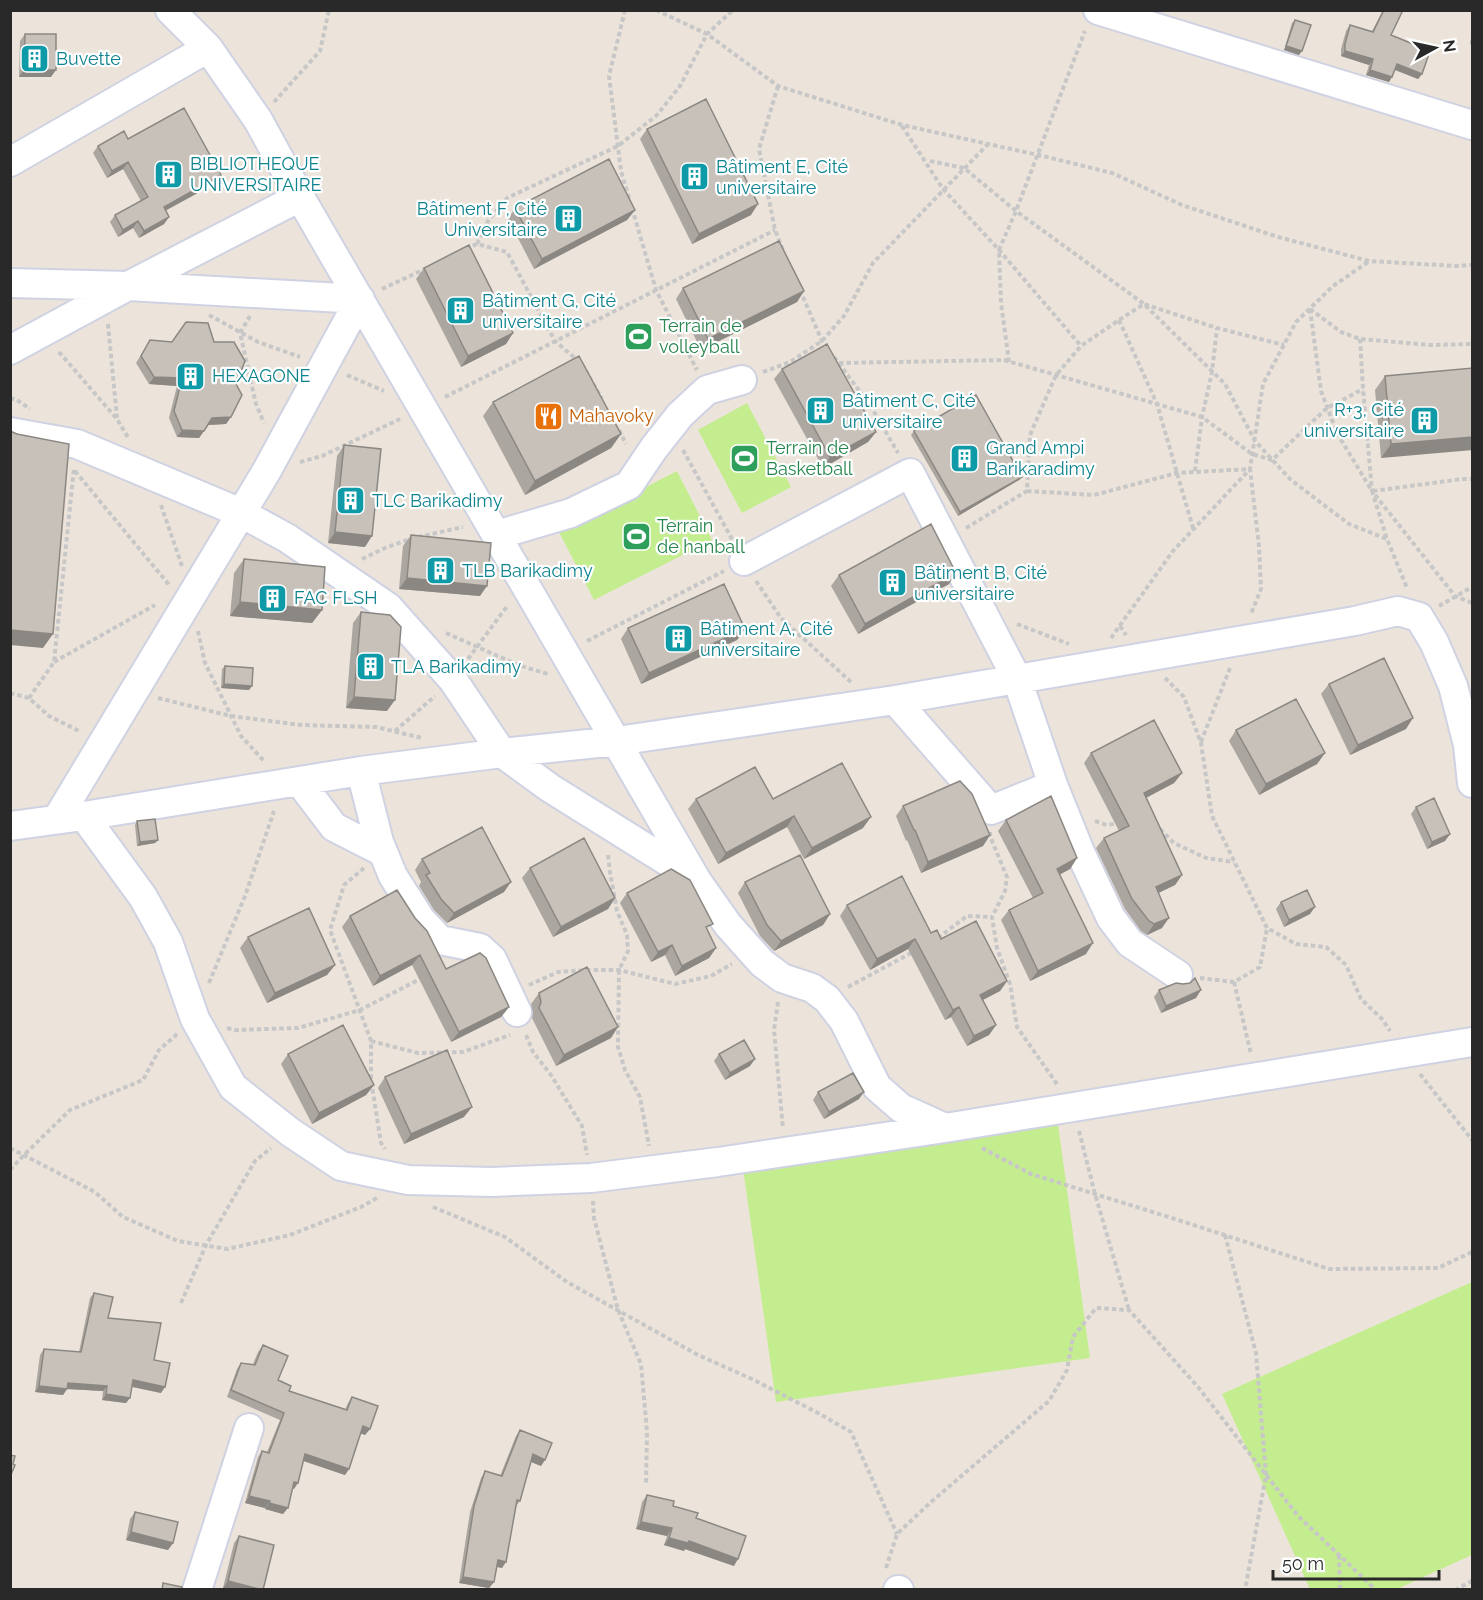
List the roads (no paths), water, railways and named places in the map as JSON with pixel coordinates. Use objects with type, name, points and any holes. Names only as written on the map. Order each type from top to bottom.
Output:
[{"type":"street","points":[[170,10],[208,48],[258,120],[300,197],[697,881],[728,925],[762,963],[782,978],[812,988],[827,999],[843,1021],[877,1087],[901,1108],[945,1128]]},
{"type":"street","points":[[1094,16],[1473,125]]},
{"type":"street","points":[[10,162],[208,48]]},
{"type":"street","points":[[10,350],[300,197]]},
{"type":"street","points":[[10,283],[117,292],[360,299]]},
{"type":"street","points":[[57,819],[134,691],[184,594],[241,513],[360,299]]},
{"type":"street","points":[[493,528],[571,513],[629,485],[680,415],[707,390],[742,380]]},
{"type":"street","points":[[10,432],[76,457],[150,474],[241,513],[287,538],[388,607],[453,680],[502,753],[550,788],[697,881]]},
{"type":"street","points":[[744,561],[910,473],[1017,679],[1058,797],[1080,852],[1111,918],[1130,943],[1178,975]]},
{"type":"street","points":[[10,826],[361,771],[616,741],[895,700],[1355,621],[1398,611],[1419,617],[1434,642],[1453,686],[1468,745],[1473,783]]},
{"type":"street","points":[[895,700],[990,810],[1058,797]]},
{"type":"street","points":[[361,771],[383,852],[393,876],[421,920],[440,940],[480,948],[492,959],[517,1012]]},
{"type":"street","points":[[292,782],[334,827],[383,852]]},
{"type":"street","points":[[84,816],[143,897],[168,942],[195,1019],[233,1087],[290,1132],[341,1166],[408,1180],[492,1182],[591,1178],[654,1170],[945,1128],[1473,1042]]},
{"type":"street","points":[[197,1590],[249,1428]]},
{"type":"place","name":"Buvette","points":[[35,59]]},
{"type":"place","name":"BIBLIOTHEQUE UNIVERSITAIRE","points":[[169,174]]},
{"type":"place","name":"Bâtiment E, Cité universitaire","points":[[695,177]]},
{"type":"place","name":"Bâtiment F, Cité Universitaire","points":[[568,219]]},
{"type":"place","name":"Bâtiment G, Cité universitaire","points":[[461,311]]},
{"type":"place","name":"Terrain de volleyball","points":[[638,336]]},
{"type":"place","name":"HEXAGONE","points":[[191,376]]},
{"type":"place","name":"Bâtiment C, Cité universitaire","points":[[821,411]]},
{"type":"place","name":"Mahavoky","points":[[548,416]]},
{"type":"place","name":"R+3, Cité universitaire","points":[[1425,420]]},
{"type":"place","name":"Terrain de Basketball","points":[[745,458]]},
{"type":"place","name":"Grand Ampi Barikaradimy","points":[[965,458]]},
{"type":"place","name":"TLC Barikadimy","points":[[351,501]]},
{"type":"place","name":"Terrain de hanball","points":[[636,536]]},
{"type":"place","name":"TLB Barikadimy","points":[[441,571]]},
{"type":"place","name":"Bâtiment B, Cité universitaire","points":[[893,583]]},
{"type":"place","name":"FAC FLSH","points":[[273,598]]},
{"type":"place","name":"Bâtiment A, Cité universitaire","points":[[679,639]]},
{"type":"place","name":"TLA Barikadimy","points":[[370,667]]}]
